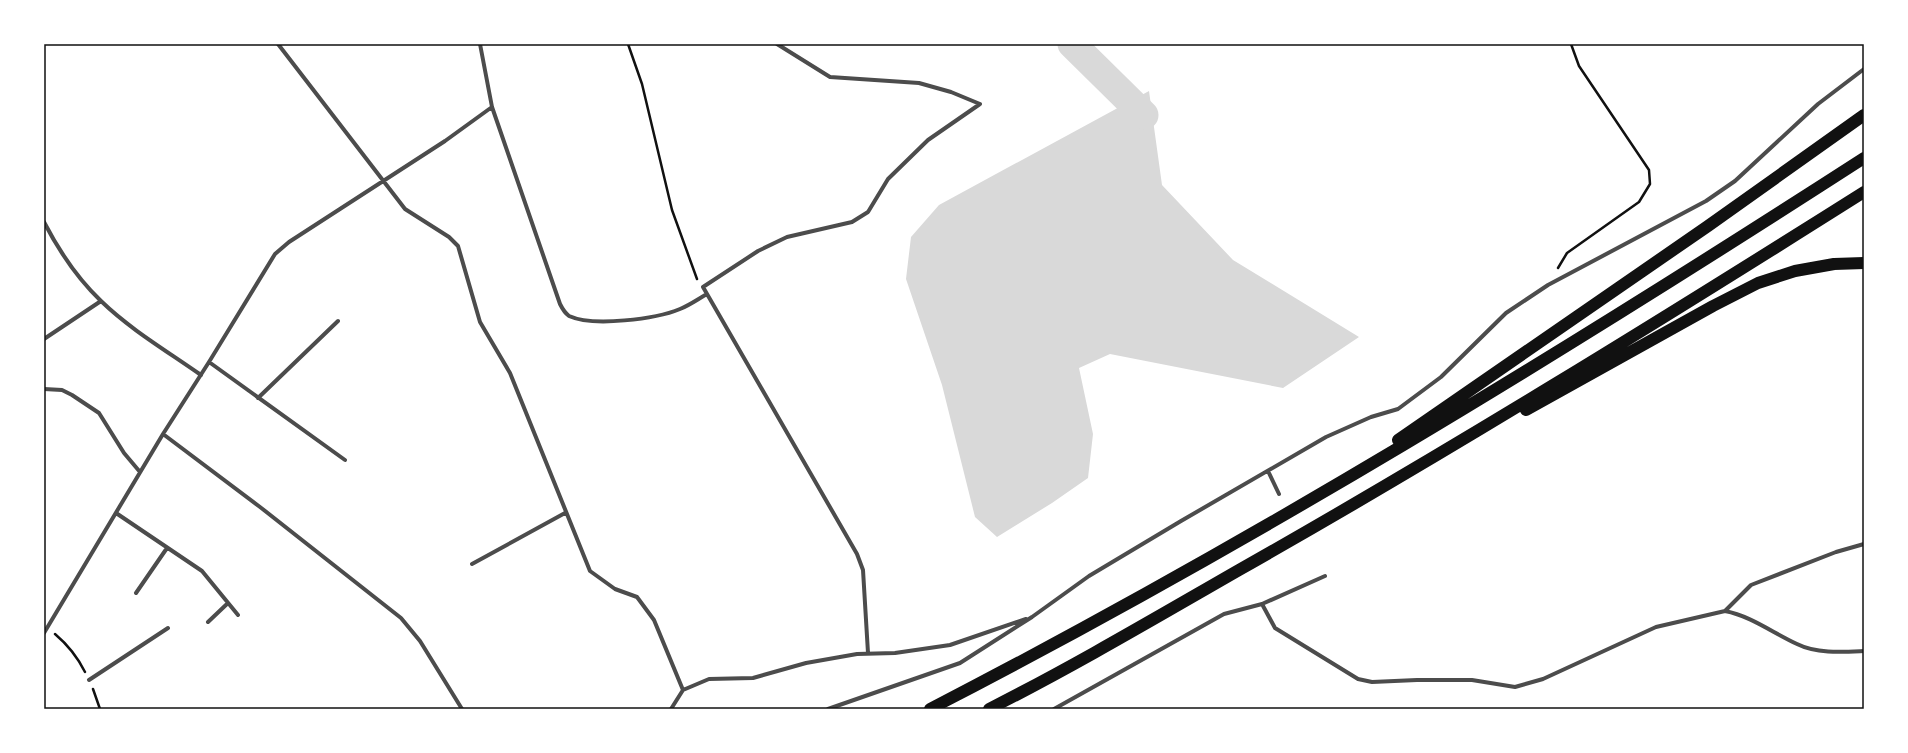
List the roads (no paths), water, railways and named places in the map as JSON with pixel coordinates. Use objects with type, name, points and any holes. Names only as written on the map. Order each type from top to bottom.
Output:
[{"type":"highway","points":[[1308,502],[1701,231],[1864,115]]},
{"type":"highway","points":[[930,709],[1044,650],[1308,502],[1668,285],[1864,158]]},
{"type":"highway","points":[[1358,503],[1741,270],[1864,192]]},
{"type":"highway","points":[[990,709],[1053,676],[1358,503],[1713,306],[1758,284],[1795,271],[1834,264],[1864,263]]},
{"type":"street","points":[[278,44],[405,209],[449,237],[458,246],[480,322],[510,374],[565,513],[590,571],[615,589],[637,597],[645,607],[654,620],[684,690]]},
{"type":"street","points":[[480,44],[492,107],[560,304],[567,315],[577,319],[622,322],[641,319],[680,309],[707,294]]},
{"type":"street","points":[[776,44],[830,77],[919,83],[951,92],[980,104],[928,140],[888,179],[868,212],[852,222],[787,237],[758,250],[703,287],[857,554],[863,570],[868,653]]},
{"type":"street","points":[[828,709],[960,663],[1032,617],[1089,576],[1326,437],[1371,417],[1398,409],[1441,377],[1506,313],[1548,285],[1706,201],[1735,181],[1818,104],[1864,69]]},
{"type":"street","points":[[44,633],[163,434],[275,254],[289,242],[445,141],[492,107]]},
{"type":"street","points":[[44,222],[64,256],[101,301],[146,338],[201,375]]},
{"type":"street","points":[[44,339],[101,301]]},
{"type":"street","points":[[258,398],[338,321]]},
{"type":"street","points":[[209,362],[345,460]]},
{"type":"street","points":[[44,389],[62,390],[99,413],[124,453],[140,472]]},
{"type":"street","points":[[163,434],[260,506],[401,618],[420,641],[462,709]]},
{"type":"street","points":[[1268,471],[1279,494]]},
{"type":"street","points":[[116,513],[202,571],[238,614]]},
{"type":"street","points":[[472,564],[565,513]]},
{"type":"street","points":[[1725,611],[1751,585],[1836,552],[1864,544]]},
{"type":"street","points":[[136,593],[167,548]]},
{"type":"street","points":[[1054,709],[1224,614],[1262,604],[1325,576]]},
{"type":"street","points":[[208,622],[228,603]]},
{"type":"street","points":[[1262,604],[1275,628],[1358,679],[1372,682],[1472,680],[1515,687],[1543,679],[1656,627],[1725,611],[1742,616],[1798,645],[1809,648],[1844,652],[1864,651]]},
{"type":"street","points":[[671,709],[684,690],[709,679],[753,678],[806,663],[857,654],[895,653],[950,645],[1032,617]]},
{"type":"street","points":[[89,680],[168,628]]},
{"type":"waterway","points":[[1072,44],[1144,115]]}]
